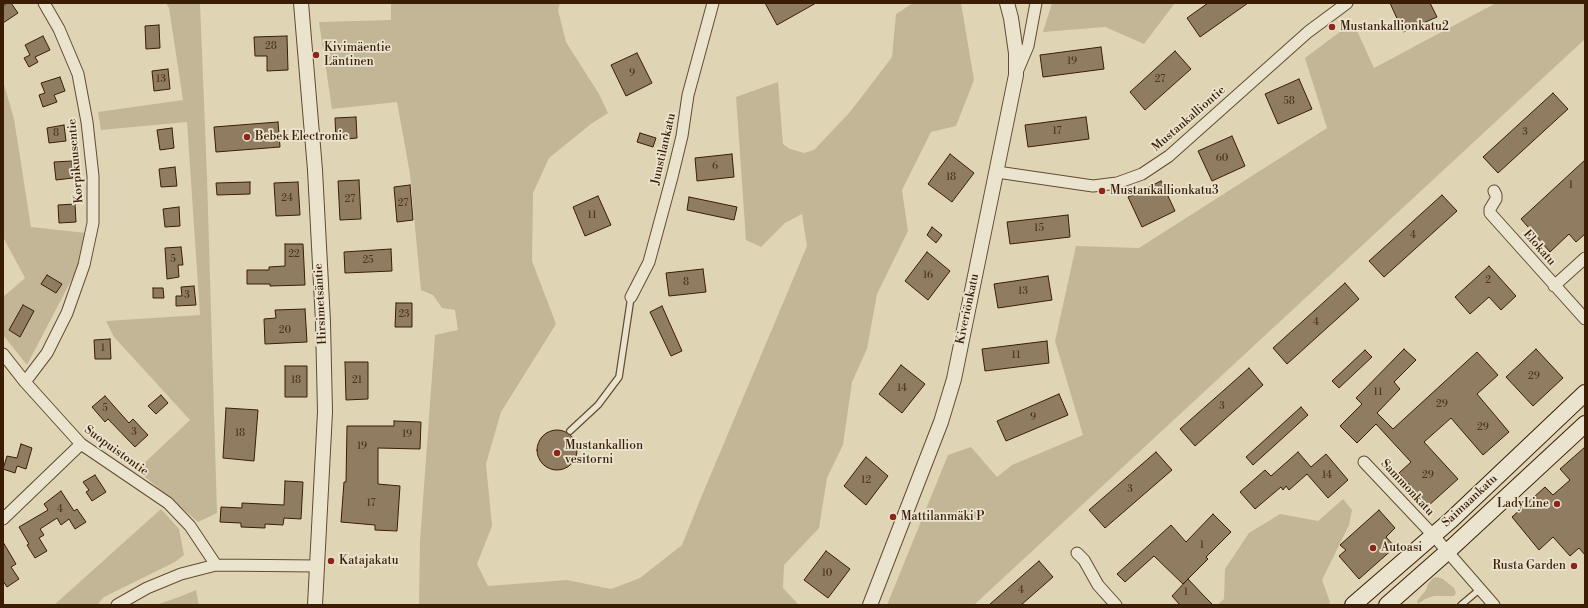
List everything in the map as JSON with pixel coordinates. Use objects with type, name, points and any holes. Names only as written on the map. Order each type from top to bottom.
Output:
[{"type":"main road","name":"Saimaankatu","points":[[1353,605],[1433,535],[1585,393]]},
{"type":"main road","name":"Saimaankatu","points":[[1387,605],[1447,552],[1585,424]]},
{"type":"street","name":"Korpikuusentie","points":[[25,382],[47,353],[67,313],[84,265],[92,223],[93,176],[87,122],[78,74],[59,29],[44,3]]},
{"type":"street","name":"Hirsimetsäntie","points":[[300,3],[315,170],[325,397],[314,605]]},
{"type":"street","name":"Juustilankatu","points":[[631,297],[649,262],[682,136],[688,95],[714,3]]},
{"type":"street","name":"Kiveriönkatu","points":[[870,605],[941,422],[954,379],[1016,74],[1015,46],[1007,3]]},
{"type":"street","points":[[1016,74],[1028,46],[1036,3]]},
{"type":"street","name":"Mustankalliontie","points":[[996,172],[1093,186],[1117,183],[1142,174],[1169,156],[1308,32],[1347,3]]},
{"type":"street","name":"Elokatu","points":[[1494,191],[1496,194],[1496,199],[1490,209],[1490,213],[1585,319]]},
{"type":"street","points":[[1554,286],[1585,258]]},
{"type":"street","name":"Suopuistontie","points":[[3,354],[25,382],[81,444],[168,503],[190,526],[216,566]]},
{"type":"street","points":[[3,519],[81,444]]},
{"type":"street","name":"Sammonkatu","points":[[1364,462],[1433,535],[1494,605]]},
{"type":"street","points":[[1077,553],[1084,560],[1098,585],[1116,605]]},
{"type":"street","points":[[117,605],[147,588],[181,574],[216,566],[316,566]]},
{"type":"lane","points":[[570,431],[598,405],[619,377],[631,297]]},
{"type":"lane","points":[[1461,605],[1480,589]]},
{"type":"shaded area","points":[[166,3],[200,3],[217,513],[198,522],[137,470],[190,420],[114,337],[106,321],[200,315],[187,122],[101,130],[98,112],[183,100],[169,8]]},
{"type":"shaded area","points":[[391,3],[560,3],[558,10],[566,42],[599,94],[608,113],[591,124],[549,158],[533,193],[532,261],[556,324],[501,412],[486,464],[492,526],[477,564],[488,586],[567,580],[611,589],[640,578],[682,545],[807,246],[802,214],[785,223],[761,247],[746,240],[736,97],[778,82],[783,144],[790,149],[804,153],[814,150],[850,112],[892,57],[896,14],[913,3],[961,3],[974,80],[956,126],[931,132],[902,190],[908,231],[877,294],[867,349],[852,382],[843,445],[827,478],[819,528],[784,565],[783,588],[799,605],[419,605],[420,541],[435,335],[458,330],[455,310],[442,308],[433,295],[421,290],[410,174],[397,102],[332,109],[319,22],[391,20]]},
{"type":"shaded area","points":[[1052,3],[1175,3],[1144,44],[1105,27],[1043,32]]},
{"type":"shaded area","points":[[1496,3],[1585,3],[1585,39],[974,605],[887,605],[948,455],[971,447],[997,477],[1012,465],[1083,435],[1055,341],[1076,246],[1139,248],[1327,128],[1305,58],[1353,22],[1374,68]]},
{"type":"shaded area","points":[[3,81],[14,119],[31,227],[86,233],[77,269],[27,365],[3,335],[3,297],[25,278],[3,237]]},
{"type":"shaded area","points":[[1343,499],[1352,510],[1349,525],[1322,580],[1330,602],[1329,605],[1217,605],[1224,599],[1225,569],[1249,533],[1280,514],[1318,521]]},
{"type":"shaded area","points":[[161,509],[179,529],[184,555],[175,562],[104,597],[97,605],[54,605]]},
{"type":"shaded area","points":[[1437,577],[1443,579],[1454,588],[1456,593],[1454,596],[1434,596],[1425,599],[1418,604],[1417,601],[1426,590],[1428,584],[1433,578]]},
{"type":"shaded area","points":[[196,590],[199,605],[156,605],[179,597]]},
{"type":"building","points":[[7,3],[11,3],[18,13],[3,23],[3,6]]},
{"type":"building","points":[[765,3],[816,3],[777,25]]},
{"type":"building","points":[[1208,3],[1248,3],[1200,37],[1187,18]]},
{"type":"building","points":[[1390,3],[1430,3],[1437,17],[1403,32]]},
{"type":"building","points":[[159,25],[160,48],[146,49],[145,26]]},
{"type":"building","points":[[43,36],[50,50],[35,57],[38,62],[29,67],[24,58],[30,55],[25,45]]},
{"type":"building","points":[[287,36],[288,70],[267,71],[267,56],[255,56],[254,37]]},
{"type":"building","points":[[1101,47],[1104,69],[1043,77],[1040,55]]},
{"type":"building","points":[[1175,51],[1191,69],[1145,110],[1130,92]]},
{"type":"building","points":[[637,53],[652,83],[626,96],[611,65]]},
{"type":"building","points":[[168,69],[170,89],[154,91],[152,71]]},
{"type":"building","points":[[60,77],[65,91],[54,95],[57,102],[43,107],[39,95],[45,93],[41,83]]},
{"type":"building","points":[[1299,79],[1312,109],[1278,124],[1265,94]]},
{"type":"building","points":[[1553,93],[1568,109],[1498,173],[1483,157]]},
{"type":"building","points":[[356,117],[357,138],[336,140],[335,118]]},
{"type":"building","points":[[1086,117],[1089,139],[1028,147],[1025,125]]},
{"type":"building","name":"Bebek Electronic","points":[[278,122],[280,147],[216,152],[214,127]]},
{"type":"building","points":[[64,125],[66,141],[49,143],[47,128]]},
{"type":"building","points":[[172,128],[174,148],[160,150],[157,130]]},
{"type":"building","points":[[640,133],[656,138],[653,147],[637,142]]},
{"type":"building","points":[[1232,136],[1245,166],[1212,181],[1198,151]]},
{"type":"building","points":[[732,154],[734,177],[697,181],[695,158]]},
{"type":"building","points":[[950,154],[974,173],[952,202],[928,184]]},
{"type":"building","points":[[1585,160],[1585,234],[1576,242],[1569,234],[1550,252],[1521,219]]},
{"type":"building","points":[[72,161],[73,178],[56,180],[54,162]]},
{"type":"building","points":[[175,167],[177,186],[161,187],[159,169]]},
{"type":"building","points":[[359,180],[361,219],[340,220],[338,181]]},
{"type":"building","points":[[1161,181],[1175,211],[1142,227],[1128,197]]},
{"type":"building","points":[[250,182],[250,194],[217,195],[216,183]]},
{"type":"building","points":[[298,182],[300,215],[276,216],[274,183]]},
{"type":"building","points":[[410,185],[413,220],[397,222],[394,187]]},
{"type":"building","points":[[1442,195],[1457,211],[1384,277],[1369,261]]},
{"type":"building","points":[[598,196],[611,225],[585,236],[573,207]]},
{"type":"building","points":[[689,197],[737,207],[734,220],[687,210]]},
{"type":"building","points":[[75,204],[76,222],[59,223],[58,205]]},
{"type":"building","points":[[179,207],[180,226],[165,227],[163,209]]},
{"type":"building","points":[[1068,215],[1070,237],[1010,244],[1007,222]]},
{"type":"building","points":[[932,227],[942,235],[936,243],[927,235]]},
{"type":"building","points":[[285,244],[303,244],[305,285],[270,286],[270,284],[247,284],[247,270],[269,270],[269,267],[285,266]]},
{"type":"building","points":[[181,247],[183,265],[178,265],[179,277],[167,279],[165,248]]},
{"type":"building","points":[[391,249],[392,271],[345,273],[344,252]]},
{"type":"building","points":[[927,252],[950,271],[928,300],[905,281]]},
{"type":"building","points":[[1489,266],[1516,296],[1501,310],[1489,297],[1470,314],[1455,297]]},
{"type":"building","points":[[703,269],[706,292],[669,296],[666,273]]},
{"type":"building","points":[[47,275],[62,284],[56,293],[41,284]]},
{"type":"building","points":[[1048,276],[1052,300],[998,308],[994,284]]},
{"type":"building","points":[[1345,283],[1359,299],[1287,364],[1273,348]]},
{"type":"building","points":[[194,286],[196,305],[176,306],[176,296],[182,296],[181,287]]},
{"type":"building","points":[[153,288],[163,288],[164,298],[153,298]]},
{"type":"building","points":[[396,303],[412,303],[412,327],[395,327]]},
{"type":"building","points":[[23,305],[34,311],[20,337],[9,330]]},
{"type":"building","points":[[662,306],[682,351],[671,356],[650,312]]},
{"type":"building","points":[[305,309],[307,342],[265,344],[264,319],[276,318],[275,310]]},
{"type":"building","points":[[110,339],[111,359],[95,359],[94,340]]},
{"type":"building","points":[[1047,341],[1049,363],[985,371],[982,349]]},
{"type":"building","points":[[1404,349],[1416,360],[1394,382],[1400,389],[1377,413],[1393,429],[1477,352],[1498,375],[1477,394],[1509,432],[1483,455],[1451,418],[1424,442],[1458,479],[1428,506],[1399,473],[1411,462],[1376,424],[1357,443],[1340,426],[1362,404],[1356,398]]},
{"type":"building","points":[[1536,349],[1563,378],[1533,406],[1506,377]]},
{"type":"building","points":[[1365,350],[1372,357],[1339,388],[1332,381]]},
{"type":"building","points":[[345,362],[368,362],[368,399],[346,400]]},
{"type":"building","points":[[901,365],[925,384],[902,413],[879,394]]},
{"type":"building","points":[[285,366],[307,366],[307,397],[285,397]]},
{"type":"building","points":[[1249,368],[1263,385],[1195,446],[1180,429]]},
{"type":"building","points":[[1059,394],[1068,415],[1006,441],[997,421]]},
{"type":"building","points":[[161,395],[168,403],[156,414],[148,406]]},
{"type":"building","points":[[105,396],[129,423],[133,419],[148,435],[135,447],[108,419],[105,422],[92,407]]},
{"type":"building","points":[[1301,407],[1308,415],[1253,465],[1246,457]]},
{"type":"building","points":[[226,408],[258,410],[254,461],[223,458]]},
{"type":"building","points":[[394,421],[421,422],[420,449],[378,448],[378,484],[400,486],[397,531],[375,530],[375,525],[341,522],[344,482],[346,482],[347,426],[394,426]]},
{"type":"building","name":"Mustankallion vesitorni","points":[[561,430],[568,433],[574,439],[577,450],[576,458],[568,467],[561,470],[553,470],[546,467],[538,458],[537,446],[540,439],[549,431]]},
{"type":"building","points":[[21,444],[32,448],[26,469],[17,466],[15,473],[3,469],[7,456],[17,458]]},
{"type":"building","points":[[1585,447],[1585,555],[1579,548],[1570,556],[1553,537],[1539,550],[1512,517],[1545,487],[1553,495],[1570,480],[1560,469]]},
{"type":"building","points":[[1156,452],[1172,470],[1105,528],[1089,510]]},
{"type":"building","points":[[1298,452],[1311,467],[1326,454],[1348,480],[1328,498],[1307,474],[1289,490],[1286,486],[1283,490],[1281,487],[1255,509],[1240,492],[1265,470],[1271,476]]},
{"type":"building","points":[[866,457],[888,476],[866,505],[844,486]]},
{"type":"building","points":[[95,475],[106,492],[92,501],[86,492],[89,490],[83,482]]},
{"type":"building","points":[[285,481],[303,482],[301,519],[284,518],[283,525],[265,524],[265,528],[241,527],[241,523],[220,522],[221,507],[242,508],[242,503],[284,505]]},
{"type":"building","points":[[61,491],[74,511],[77,509],[86,522],[75,529],[69,519],[61,525],[57,518],[40,529],[44,535],[39,538],[47,551],[35,558],[19,527],[48,510],[44,504]]},
{"type":"building","points":[[1379,510],[1395,528],[1386,537],[1395,547],[1359,579],[1339,556],[1346,550],[1340,545]]},
{"type":"building","points":[[1213,514],[1231,532],[1206,557],[1208,559],[1183,584],[1154,556],[1125,582],[1117,574],[1171,525],[1186,542]]},
{"type":"building","points":[[3,542],[16,564],[11,567],[19,579],[7,587],[3,581]]},
{"type":"building","points":[[826,551],[850,569],[828,598],[804,580]]},
{"type":"building","points":[[1039,561],[1053,577],[1021,605],[989,605]]},
{"type":"building","points":[[1188,579],[1213,605],[1180,605],[1172,596]]},
{"type":"place","name":"Mustankallionkatu2","points":[[1332,27]]},
{"type":"place","name":"Kivimäentie Läntinen","points":[[316,55]]},
{"type":"place","name":"Bebek Electronic","points":[[247,137]]},
{"type":"place","name":"Mustankallionkatu3","points":[[1102,191]]},
{"type":"place","name":"Mustankallion vesitorni","points":[[557,453]]},
{"type":"place","name":"LadyLine","points":[[1557,504]]},
{"type":"place","name":"Mattilanmäki P","points":[[893,517]]},
{"type":"place","name":"Autoasi","points":[[1373,548]]},
{"type":"place","name":"Katajakatu","points":[[331,561]]},
{"type":"place","name":"Rusta Garden","points":[[1574,566]]}]
